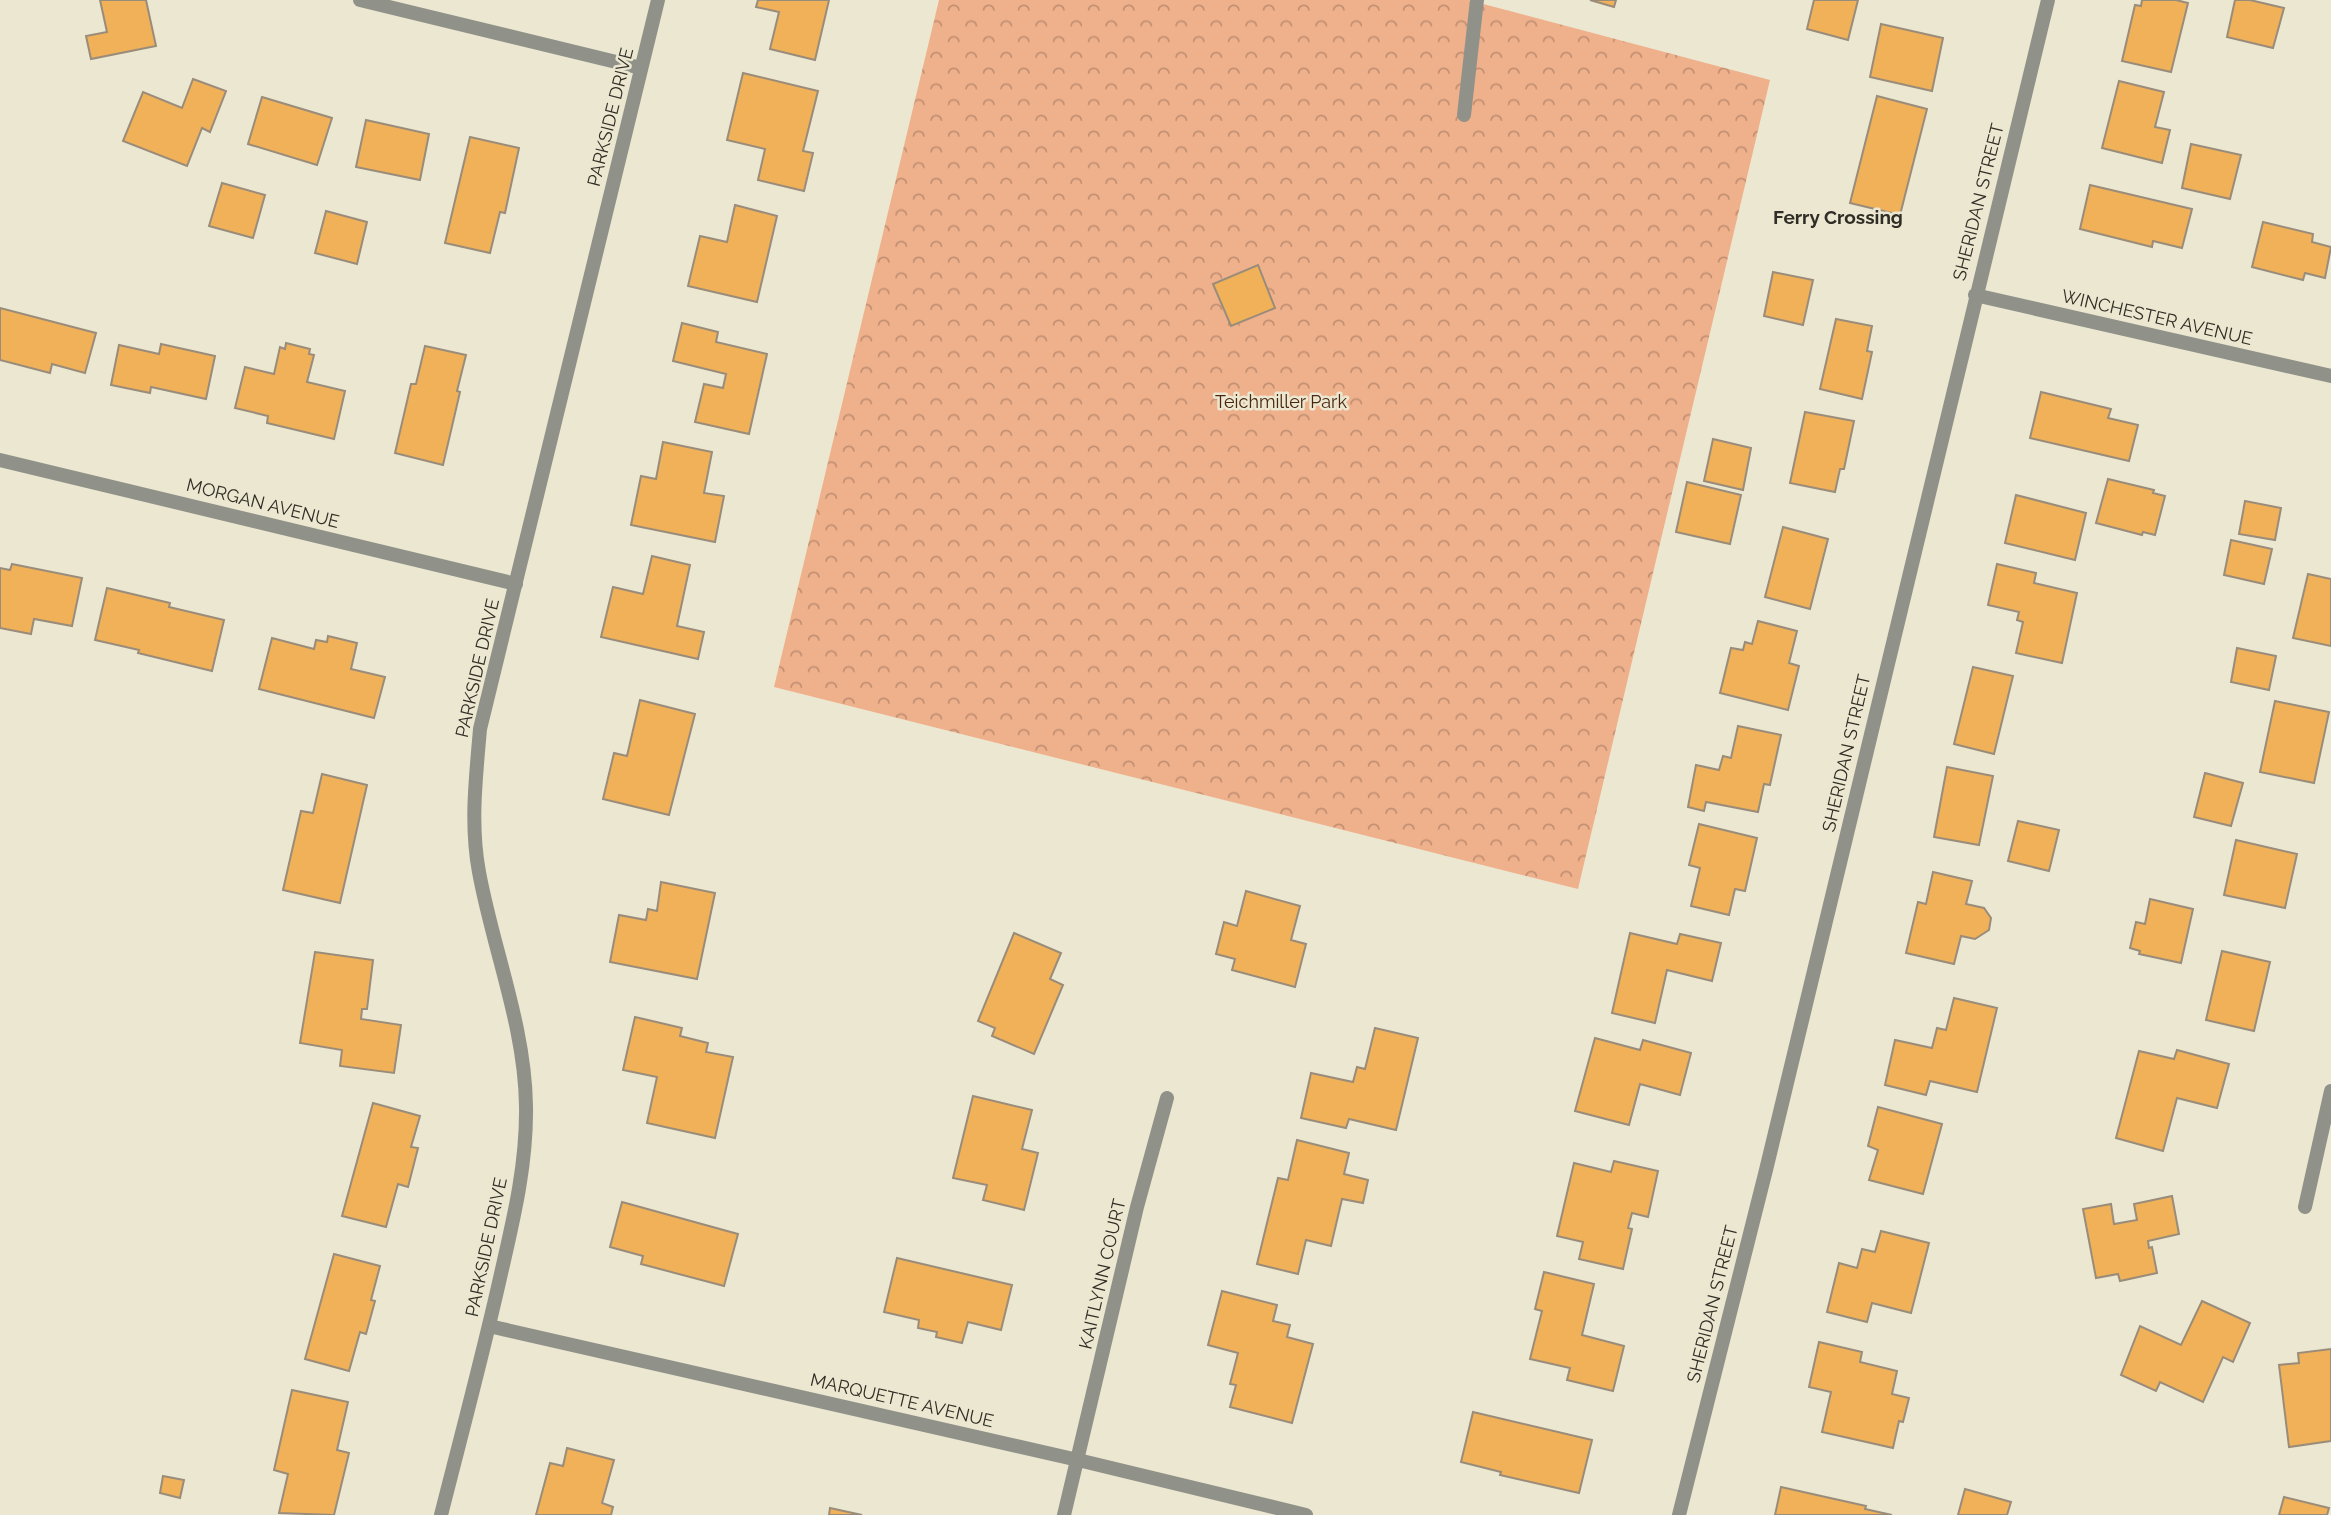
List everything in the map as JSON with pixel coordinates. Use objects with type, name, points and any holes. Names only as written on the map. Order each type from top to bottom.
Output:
[{"type":"street","points":[[360,0],[641,68]]},
{"type":"street","name":"PARKSIDE DRIVE","points":[[441,1515],[520,1192],[524,1150],[526,1104],[513,1015],[479,871],[473,805],[480,729],[658,0]]},
{"type":"street","points":[[1464,115],[1477,0]]},
{"type":"street","name":"SHERIDAN STREET","points":[[1679,1515],[1769,1156],[2048,0]]},
{"type":"street","name":"WINCHESTER AVENUE","points":[[1975,295],[2331,376]]},
{"type":"street","name":"MORGAN AVENUE","points":[[0,460],[516,584]]},
{"type":"street","points":[[2305,1207],[2331,1091]]},
{"type":"street","name":"KAITLYNN COURT","points":[[1064,1515],[1137,1207],[1167,1098]]},
{"type":"street","name":"MARQUETTE AVENUE","points":[[489,1326],[1078,1460],[1306,1515]]},
{"type":"green space","name":"Teichmiller Park","points":[[939,0],[1468,0],[1770,80],[1578,889],[774,687]]},
{"type":"building","points":[[100,0],[146,0],[156,46],[91,59],[86,36],[107,32]]},
{"type":"building","points":[[758,0],[829,0],[815,60],[770,49],[779,12],[756,7]]},
{"type":"building","points":[[1590,0],[1616,0],[1614,7]]},
{"type":"building","points":[[1814,0],[1858,0],[1848,40],[1807,29]]},
{"type":"building","points":[[2142,0],[2176,0],[2188,3],[2171,72],[2122,61],[2135,5],[2141,6]]},
{"type":"building","points":[[2235,0],[2250,0],[2284,8],[2273,48],[2227,37]]},
{"type":"building","points":[[1881,24],[1943,38],[1932,91],[1870,77]]},
{"type":"building","points":[[743,73],[818,91],[803,151],[813,153],[804,191],[758,180],[765,149],[727,140]]},
{"type":"building","points":[[193,79],[226,91],[210,132],[202,128],[187,166],[123,141],[143,92],[182,108]]},
{"type":"building","points":[[2119,81],[2164,92],[2155,127],[2170,130],[2162,163],[2102,148]]},
{"type":"building","points":[[1877,96],[1927,109],[1900,215],[1850,203]]},
{"type":"building","points":[[262,97],[332,118],[317,165],[248,144]]},
{"type":"building","points":[[366,120],[429,134],[420,180],[356,167]]},
{"type":"building","points":[[470,137],[519,148],[505,213],[500,212],[490,253],[445,243]]},
{"type":"building","points":[[2191,144],[2241,155],[2230,199],[2182,188]]},
{"type":"building","points":[[222,183],[265,195],[253,238],[209,226]]},
{"type":"building","points":[[2090,185],[2192,209],[2182,248],[2153,241],[2152,247],[2080,229]]},
{"type":"building","points":[[735,205],[777,216],[757,302],[688,286],[700,236],[727,242]]},
{"type":"building","points":[[326,211],[367,222],[357,264],[315,253]]},
{"type":"building","points":[[2263,222],[2313,234],[2312,242],[2331,247],[2325,278],[2305,273],[2303,280],[2252,267]]},
{"type":"building","points":[[1258,265],[1275,308],[1231,326],[1213,284]]},
{"type":"building","points":[[1773,272],[1813,280],[1803,325],[1764,316]]},
{"type":"building","points":[[0,308],[96,333],[85,373],[52,364],[50,373],[0,360]]},
{"type":"building","points":[[1836,319],[1872,326],[1867,351],[1872,352],[1862,399],[1820,389]]},
{"type":"building","points":[[682,323],[718,332],[716,342],[767,354],[749,434],[695,422],[704,384],[723,388],[726,374],[673,361]]},
{"type":"building","points":[[286,343],[310,349],[309,354],[314,355],[307,382],[345,391],[334,439],[267,423],[268,416],[235,408],[245,367],[274,374],[280,347],[285,349]]},
{"type":"building","points":[[161,344],[215,356],[206,399],[151,387],[150,393],[111,385],[119,345],[159,354]]},
{"type":"building","points":[[425,346],[466,355],[443,465],[395,453],[411,384],[416,384]]},
{"type":"building","points":[[2041,392],[2111,409],[2108,418],[2138,425],[2129,461],[2030,438]]},
{"type":"building","points":[[1805,412],[1854,421],[1844,469],[1840,469],[1835,492],[1790,483]]},
{"type":"building","points":[[1713,439],[1751,448],[1743,490],[1704,481]]},
{"type":"building","points":[[663,442],[712,452],[704,493],[724,496],[715,542],[631,525],[641,476],[656,479]]},
{"type":"building","points":[[2108,479],[2154,490],[2153,493],[2165,496],[2155,535],[2143,532],[2142,535],[2096,523]]},
{"type":"building","points":[[1687,482],[1741,495],[1730,544],[1676,532]]},
{"type":"building","points":[[2016,495],[2086,513],[2075,560],[2005,543]]},
{"type":"building","points":[[2245,501],[2281,508],[2275,540],[2239,534]]},
{"type":"building","points":[[1783,527],[1828,539],[1810,609],[1765,597]]},
{"type":"building","points":[[2231,540],[2272,549],[2264,584],[2224,575]]},
{"type":"building","points":[[652,556],[690,565],[677,626],[704,632],[698,659],[601,637],[613,587],[643,594]]},
{"type":"building","points":[[12,564],[82,578],[72,626],[34,619],[31,634],[0,628],[0,568],[10,570]]},
{"type":"building","points":[[1997,564],[2036,573],[2034,583],[2077,593],[2062,663],[2016,653],[2023,622],[2017,620],[2019,612],[1988,605]]},
{"type":"building","points":[[2308,574],[2331,579],[2331,646],[2293,638]]},
{"type":"building","points":[[107,588],[170,603],[169,607],[224,620],[212,671],[95,640]]},
{"type":"building","points":[[1758,621],[1797,631],[1789,663],[1799,666],[1788,710],[1720,693],[1731,648],[1743,650],[1745,642],[1752,644]]},
{"type":"building","points":[[328,636],[357,643],[351,669],[385,677],[374,718],[259,689],[272,638],[314,649],[316,640],[327,642]]},
{"type":"building","points":[[2237,648],[2276,656],[2269,690],[2231,682]]},
{"type":"building","points":[[1973,667],[2013,676],[1994,754],[1954,744]]},
{"type":"building","points":[[640,700],[695,714],[669,815],[603,799],[614,753],[627,756]]},
{"type":"building","points":[[2275,701],[2329,712],[2314,783],[2260,772]]},
{"type":"building","points":[[1738,726],[1781,735],[1770,785],[1764,784],[1758,812],[1706,802],[1704,811],[1688,807],[1696,765],[1719,770],[1723,756],[1731,758]]},
{"type":"building","points":[[1947,767],[1993,776],[1979,845],[1934,837]]},
{"type":"building","points":[[2205,773],[2243,783],[2231,826],[2194,817]]},
{"type":"building","points":[[322,774],[367,785],[340,903],[283,890],[301,811],[313,813]]},
{"type":"building","points":[[2018,821],[2059,830],[2049,871],[2008,861]]},
{"type":"building","points":[[1699,824],[1757,838],[1745,891],[1735,889],[1729,915],[1691,906],[1700,868],[1689,865]]},
{"type":"building","points":[[2236,840],[2297,854],[2285,908],[2224,895]]},
{"type":"building","points":[[1933,872],[1972,881],[1966,904],[1984,908],[1991,918],[1989,930],[1975,939],[1961,936],[1954,964],[1906,953],[1918,902],[1926,904]]},
{"type":"building","points":[[661,882],[715,893],[697,979],[610,962],[619,915],[646,920],[648,909],[657,911]]},
{"type":"building","points":[[1246,891],[1300,906],[1291,940],[1306,944],[1295,987],[1232,970],[1235,959],[1216,954],[1224,922],[1237,926]]},
{"type":"building","points":[[2150,899],[2193,909],[2181,963],[2139,954],[2140,951],[2130,948],[2136,922],[2145,924]]},
{"type":"building","points":[[1014,933],[1061,953],[1050,979],[1063,985],[1034,1054],[992,1036],[995,1028],[978,1021]]},
{"type":"building","points":[[1630,933],[1677,944],[1680,934],[1721,943],[1712,981],[1667,970],[1655,1023],[1612,1013]]},
{"type":"building","points":[[2222,951],[2270,962],[2254,1031],[2206,1020]]},
{"type":"building","points":[[315,952],[373,960],[367,1009],[362,1009],[361,1019],[401,1025],[394,1073],[340,1066],[342,1050],[300,1043]]},
{"type":"building","points":[[1954,998],[1997,1008],[1977,1092],[1930,1081],[1926,1095],[1885,1085],[1895,1040],[1932,1048],[1937,1028],[1946,1030]]},
{"type":"building","points":[[635,1017],[682,1028],[680,1036],[708,1043],[706,1052],[733,1057],[715,1138],[647,1123],[657,1077],[623,1070]]},
{"type":"building","points":[[1375,1028],[1418,1038],[1396,1130],[1349,1119],[1346,1128],[1301,1118],[1311,1073],[1353,1082],[1357,1067],[1365,1069]]},
{"type":"building","points":[[1595,1038],[1640,1050],[1643,1040],[1691,1053],[1680,1095],[1640,1084],[1629,1125],[1575,1111]]},
{"type":"building","points":[[2177,1050],[2229,1064],[2217,1108],[2177,1098],[2163,1151],[2116,1138],[2139,1051],[2174,1059]]},
{"type":"building","points":[[973,1096],[1032,1110],[1022,1149],[1038,1153],[1024,1210],[983,1200],[987,1185],[953,1178]]},
{"type":"building","points":[[373,1103],[420,1116],[411,1147],[418,1148],[408,1187],[398,1184],[386,1227],[342,1216]]},
{"type":"building","points":[[1878,1107],[1942,1124],[1923,1194],[1869,1180],[1878,1150],[1868,1146]]},
{"type":"building","points":[[1297,1140],[1349,1153],[1344,1174],[1368,1180],[1363,1203],[1342,1199],[1331,1246],[1306,1240],[1298,1274],[1257,1264],[1278,1178],[1288,1180]]},
{"type":"building","points":[[1614,1161],[1658,1171],[1648,1217],[1632,1213],[1628,1228],[1632,1229],[1623,1269],[1579,1259],[1583,1242],[1557,1236],[1574,1163],[1611,1172]]},
{"type":"building","points":[[2172,1196],[2179,1234],[2148,1241],[2149,1248],[2152,1247],[2157,1273],[2120,1281],[2118,1274],[2096,1278],[2083,1209],[2111,1204],[2114,1224],[2137,1220],[2134,1204]]},
{"type":"building","points":[[622,1202],[738,1234],[724,1286],[641,1264],[643,1256],[610,1247]]},
{"type":"building","points":[[1881,1231],[1929,1243],[1911,1313],[1872,1303],[1867,1322],[1827,1312],[1839,1263],[1857,1268],[1862,1249],[1875,1252]]},
{"type":"building","points":[[334,1254],[380,1266],[371,1300],[375,1301],[366,1334],[360,1332],[349,1371],[305,1359]]},
{"type":"building","points":[[897,1258],[1012,1285],[1001,1330],[968,1322],[962,1343],[936,1337],[937,1332],[918,1328],[919,1320],[884,1312]]},
{"type":"building","points":[[1544,1272],[1594,1284],[1582,1335],[1624,1346],[1613,1391],[1567,1380],[1570,1368],[1530,1359],[1542,1311],[1535,1309]]},
{"type":"building","points":[[1222,1291],[1277,1305],[1273,1321],[1290,1325],[1287,1337],[1313,1344],[1292,1423],[1230,1407],[1236,1385],[1230,1384],[1238,1353],[1208,1345]]},
{"type":"building","points":[[2202,1301],[2250,1323],[2233,1362],[2223,1357],[2203,1402],[2160,1382],[2156,1391],[2121,1375],[2140,1326],[2181,1345]]},
{"type":"building","points":[[1819,1342],[1862,1352],[1860,1362],[1897,1371],[1892,1394],[1909,1398],[1903,1422],[1899,1421],[1893,1448],[1822,1432],[1831,1392],[1809,1387]]},
{"type":"building","points":[[2331,1349],[2331,1441],[2289,1447],[2279,1365],[2299,1363],[2298,1353]]},
{"type":"building","points":[[292,1390],[348,1402],[337,1450],[349,1453],[334,1515],[279,1513],[288,1474],[274,1470]]},
{"type":"building","points":[[1473,1412],[1592,1440],[1579,1493],[1500,1475],[1501,1472],[1461,1462]]},
{"type":"building","points":[[567,1448],[614,1460],[602,1503],[613,1507],[611,1515],[536,1515],[550,1463],[563,1466]]},
{"type":"building","points":[[163,1476],[184,1480],[180,1498],[160,1493]]},
{"type":"building","points":[[1781,1487],[1866,1506],[1865,1509],[1892,1515],[1775,1515]]},
{"type":"building","points":[[1965,1489],[2011,1502],[2007,1515],[1958,1515]]},
{"type":"building","points":[[2284,1497],[2329,1508],[2327,1515],[2279,1515]]},
{"type":"building","points":[[830,1508],[862,1515],[829,1515]]},
{"type":"district","name":"Ferry Crossing","points":[[1838,217]]}]
